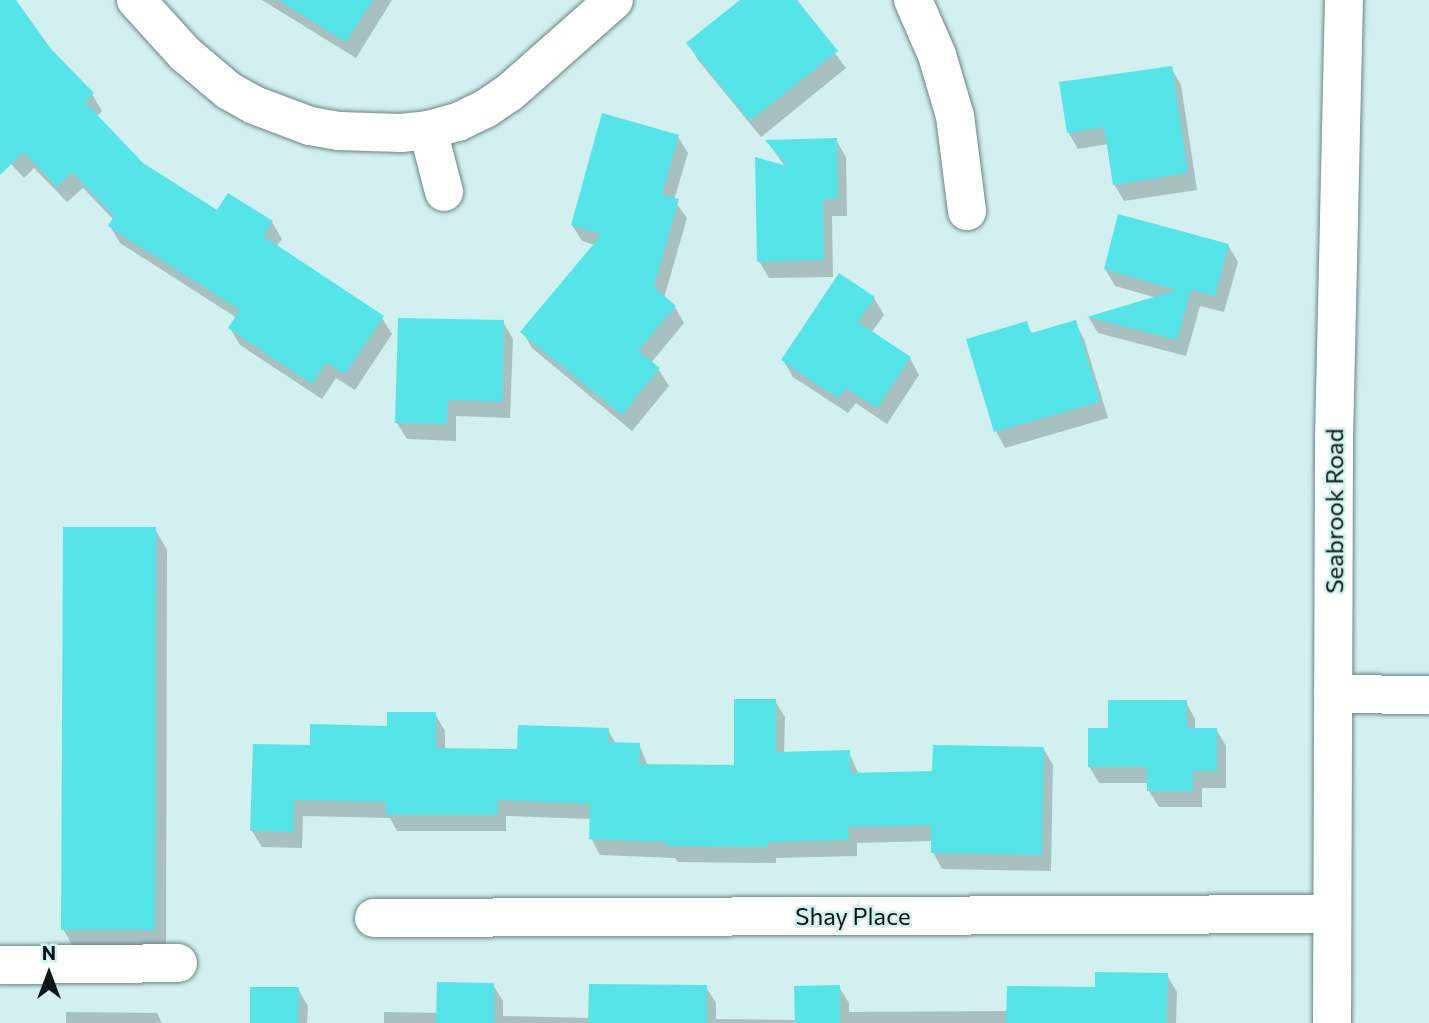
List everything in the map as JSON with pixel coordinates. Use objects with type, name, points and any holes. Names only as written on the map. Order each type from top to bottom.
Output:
[{"type":"street","points":[[136,0],[185,54],[229,91],[254,105],[310,126],[339,131],[428,130],[458,122],[509,93],[614,0]]},
{"type":"street","points":[[913,0],[937,54],[956,116],[967,211]]},
{"type":"street","name":"Seabrook Road","points":[[1332,1023],[1334,426],[1345,0]]},
{"type":"street","points":[[428,130],[444,192]]},
{"type":"street","points":[[1333,694],[1429,695]]},
{"type":"street","name":"Shay Place","points":[[374,918],[1332,914]]},
{"type":"street","points":[[0,965],[178,963]]},
{"type":"building","points":[[0,0],[16,0],[51,49],[94,93],[85,102],[143,163],[217,210],[228,193],[273,221],[263,236],[384,316],[345,374],[326,362],[312,384],[228,328],[240,310],[108,226],[114,216],[72,172],[57,187],[24,152],[0,175]]},
{"type":"building","points":[[278,0],[373,0],[346,42]]},
{"type":"building","points":[[740,0],[797,0],[838,51],[750,121],[686,43]]},
{"type":"building","points":[[1172,66],[1188,173],[1113,185],[1104,127],[1067,133],[1059,82]]},
{"type":"building","points":[[602,113],[679,135],[662,195],[679,199],[654,287],[676,306],[638,351],[660,368],[622,415],[520,332],[602,234],[571,225]]},
{"type":"building","points":[[837,138],[838,199],[823,199],[824,260],[757,262],[755,157],[787,166],[765,140]]},
{"type":"building","points":[[1118,214],[1229,244],[1215,296],[1191,290],[1177,340],[1087,317],[1177,290],[1104,269]]},
{"type":"building","points":[[839,273],[875,297],[858,322],[911,357],[877,408],[846,388],[838,398],[781,360]]},
{"type":"building","points":[[398,318],[504,320],[502,402],[448,400],[447,424],[395,423]]},
{"type":"building","points":[[1076,320],[1100,402],[994,432],[966,339],[1027,321],[1031,333]]},
{"type":"building","points":[[63,527],[156,527],[155,930],[61,930]]},
{"type":"building","points":[[734,699],[776,699],[776,752],[850,750],[850,773],[932,771],[933,745],[1044,747],[1042,855],[931,853],[931,825],[848,827],[849,840],[768,842],[768,847],[666,846],[666,842],[589,839],[590,804],[498,800],[498,815],[386,815],[386,802],[294,800],[293,832],[250,831],[253,744],[310,745],[310,724],[387,726],[387,712],[436,712],[436,748],[517,749],[518,725],[609,728],[608,742],[640,743],[639,764],[734,765]]},
{"type":"building","points":[[1108,700],[1187,700],[1187,728],[1217,728],[1217,771],[1193,771],[1193,791],[1147,791],[1147,767],[1088,767],[1088,728],[1108,728]]},
{"type":"building","points":[[1095,972],[1168,973],[1167,1023],[1006,1023],[1007,986],[1095,987]]},
{"type":"building","points":[[437,982],[494,983],[494,1023],[436,1023]]},
{"type":"building","points":[[589,984],[707,985],[707,1023],[588,1023]]},
{"type":"building","points":[[840,985],[840,1023],[795,1023],[794,986]]},
{"type":"building","points":[[250,987],[299,987],[298,1023],[250,1023]]}]
